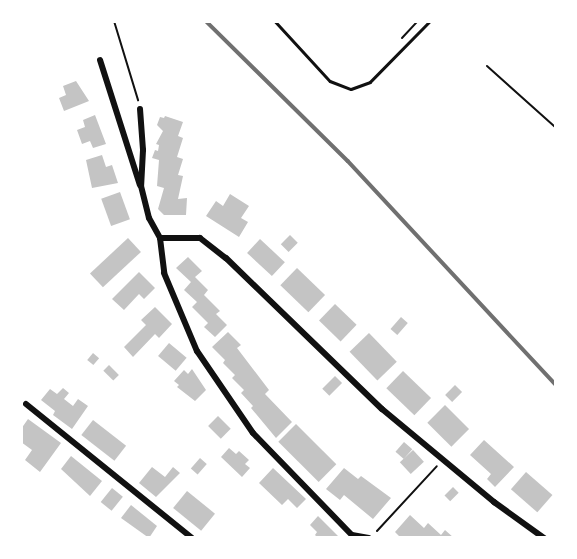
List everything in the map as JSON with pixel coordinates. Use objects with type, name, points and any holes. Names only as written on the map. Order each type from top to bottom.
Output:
[{"type":"street","points":[[100,60],[149,218],[160,238],[164,273],[176,307],[197,351],[253,433],[351,537],[370,538]]},
{"type":"street","points":[[140,109],[143,150],[141,186]]},
{"type":"street","points":[[160,238],[200,238],[226,258],[382,409],[442,460],[544,538]]},
{"type":"street","points":[[26,404],[192,538]]},
{"type":"lane","points":[[275,21],[330,80],[351,89],[370,82],[430,21]]},
{"type":"path","points":[[114,21],[140,109]]},
{"type":"path","points":[[488,66],[556,128]]},
{"type":"path","points":[[370,538],[442,460]]},
{"type":"building","points":[[76,81],[89,101],[64,111],[59,98],[66,95],[63,86]]},
{"type":"building","points":[[95,115],[106,144],[93,148],[90,141],[82,144],[77,130],[85,127],[83,120]]},
{"type":"building","points":[[160,117],[183,122],[178,136],[183,138],[177,157],[183,159],[178,175],[183,176],[178,199],[187,198],[186,215],[164,215],[158,209],[164,188],[157,186],[159,160],[152,158],[155,150],[158,151],[159,145],[156,144],[163,131],[157,125]]},
{"type":"building","points":[[102,155],[106,167],[112,165],[118,183],[92,188],[86,160]]},
{"type":"building","points":[[120,192],[130,219],[111,226],[101,199]]},
{"type":"building","points":[[230,194],[249,206],[241,218],[248,222],[239,237],[206,216],[216,201],[223,206]]},
{"type":"building","points":[[290,235],[298,243],[289,252],[281,244]]},
{"type":"building","points":[[128,238],[141,252],[103,287],[90,273]]},
{"type":"building","points":[[260,239],[285,262],[272,276],[247,253]]},
{"type":"building","points":[[188,257],[202,271],[195,277],[208,290],[204,295],[220,311],[216,314],[227,325],[215,337],[204,327],[208,323],[192,307],[197,302],[184,290],[191,282],[176,268]]},
{"type":"building","points":[[297,268],[325,295],[308,312],[280,285]]},
{"type":"building","points":[[139,272],[155,288],[144,299],[139,294],[124,310],[112,299]]},
{"type":"building","points":[[335,304],[357,325],[341,341],[319,321]]},
{"type":"building","points":[[155,307],[172,324],[159,338],[155,334],[133,357],[124,347],[146,325],[141,320]]},
{"type":"building","points":[[401,317],[408,323],[397,335],[391,329]]},
{"type":"building","points":[[228,332],[241,345],[237,348],[269,390],[265,394],[292,422],[276,438],[251,408],[253,406],[241,393],[244,390],[232,378],[235,375],[212,347]]},
{"type":"building","points":[[369,333],[397,362],[377,381],[350,352]]},
{"type":"building","points":[[169,343],[187,358],[176,371],[158,356]]},
{"type":"building","points":[[93,353],[99,358],[93,365],[87,360]]},
{"type":"building","points":[[109,365],[119,375],[113,381],[103,371]]},
{"type":"building","points":[[192,369],[206,390],[195,401],[177,387],[179,385],[174,381],[184,370],[188,374]]},
{"type":"building","points":[[403,371],[431,398],[414,415],[386,388]]},
{"type":"building","points":[[335,376],[342,383],[329,396],[322,389]]},
{"type":"building","points":[[455,385],[462,392],[452,402],[445,395]]},
{"type":"building","points":[[63,388],[69,393],[64,399],[73,406],[78,399],[88,406],[72,429],[53,415],[55,411],[41,400],[50,389],[57,394]]},
{"type":"building","points":[[445,405],[469,429],[451,447],[427,423]]},
{"type":"building","points":[[218,416],[231,429],[221,439],[208,426]]},
{"type":"building","points":[[28,419],[61,443],[40,472],[25,460],[32,450],[21,442],[21,429]]},
{"type":"building","points":[[93,420],[126,446],[114,461],[81,435]]},
{"type":"building","points":[[296,424],[336,464],[319,482],[278,442]]},
{"type":"building","points":[[484,440],[514,467],[495,487],[487,479],[491,474],[470,455]]},
{"type":"building","points":[[404,442],[412,449],[404,459],[395,452]]},
{"type":"building","points":[[229,448],[236,454],[239,451],[249,460],[245,464],[250,468],[242,477],[221,457]]},
{"type":"building","points":[[413,450],[424,462],[411,474],[400,462]]},
{"type":"building","points":[[71,456],[102,481],[90,496],[61,469]]},
{"type":"building","points":[[200,458],[207,464],[198,474],[191,469]]},
{"type":"building","points":[[152,467],[165,477],[173,467],[180,473],[156,497],[139,483]]},
{"type":"building","points":[[273,468],[306,499],[297,508],[288,499],[282,505],[259,483]]},
{"type":"building","points":[[344,468],[358,479],[361,476],[391,498],[373,519],[344,495],[340,500],[326,489]]},
{"type":"building","points":[[526,472],[552,495],[537,512],[511,489]]},
{"type":"building","points":[[453,487],[459,493],[450,501],[445,495]]},
{"type":"building","points":[[112,488],[123,497],[112,511],[101,502]]},
{"type":"building","points":[[187,491],[215,514],[201,531],[173,508]]},
{"type":"building","points":[[131,505],[157,526],[149,538],[121,518]]},
{"type":"building","points":[[410,515],[424,528],[428,523],[441,535],[445,530],[454,538],[401,538],[395,532]]},
{"type":"building","points":[[318,516],[338,536],[336,538],[318,538],[315,535],[317,532],[310,525]]},
{"type":"railway","points":[[206,21],[348,161],[556,385]]}]
